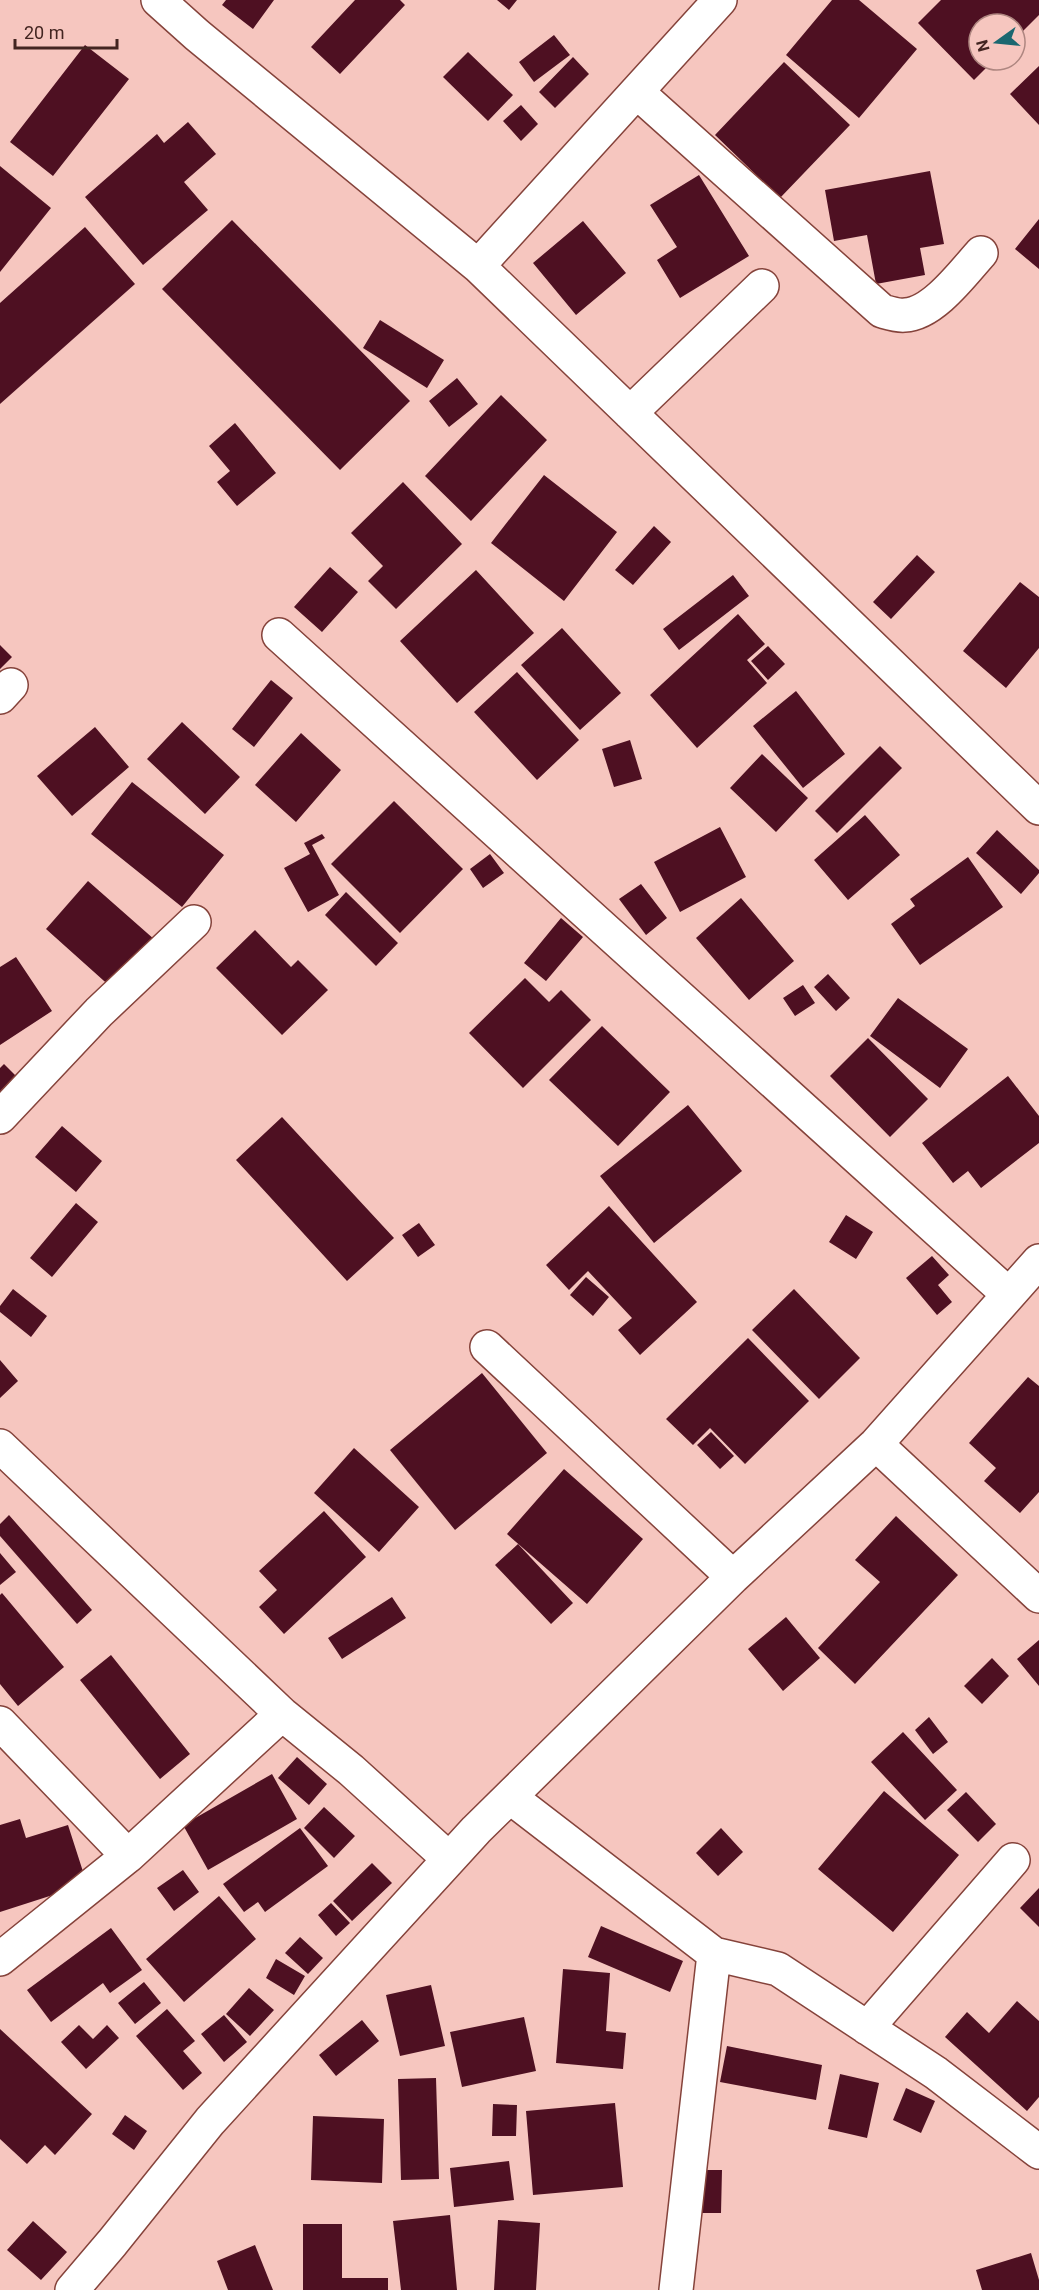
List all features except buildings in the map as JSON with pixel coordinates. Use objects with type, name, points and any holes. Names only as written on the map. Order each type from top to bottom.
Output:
[{"type":"street","points":[[158,0],[206,43],[478,266],[1039,808]]},
{"type":"street","points":[[478,266],[720,0]]},
{"type":"street","points":[[637,92],[882,311],[904,316],[922,312],[949,289],[981,253]]},
{"type":"street","points":[[630,413],[762,286]]},
{"type":"street","points":[[279,635],[1008,1294]]},
{"type":"street","points":[[0,1117],[99,1012],[194,921]]},
{"type":"street","points":[[72,2290],[112,2244],[210,2121],[449,1859],[733,1577],[876,1444],[1039,1261]]},
{"type":"street","points":[[487,1347],[733,1577]]},
{"type":"street","points":[[876,1444],[1039,1596]]},
{"type":"street","points":[[0,1446],[282,1714],[351,1770],[449,1859]]},
{"type":"street","points":[[0,1959],[128,1856],[282,1714]]},
{"type":"street","points":[[0,1723],[128,1856]]},
{"type":"street","points":[[510,1797],[714,1954],[778,1969],[936,2073],[1039,2152]]},
{"type":"street","points":[[867,2028],[1013,1860]]},
{"type":"street","points":[[676,2290],[714,1954]]}]
